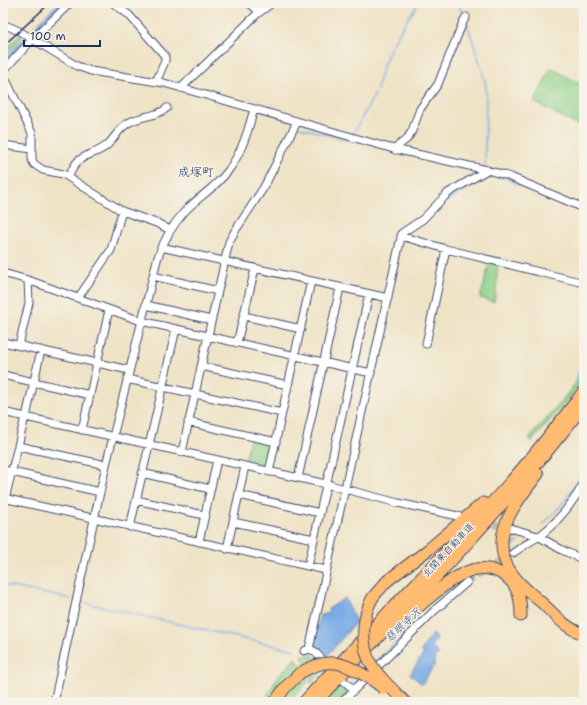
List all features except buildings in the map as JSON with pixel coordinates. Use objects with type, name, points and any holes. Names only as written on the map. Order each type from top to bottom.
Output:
[{"type":"highway","name":"北関東自動車道","points":[[304,702],[490,505],[584,391]]},
{"type":"highway","name":"北関東自動車道","points":[[316,702],[344,676],[505,501],[537,464],[583,406]]},
{"type":"highway","points":[[583,406],[567,433],[512,509],[504,529],[502,544],[503,553],[508,568],[520,583],[568,627],[584,634]]},
{"type":"highway","points":[[398,702],[385,687],[371,663],[365,645],[365,616],[373,597],[387,581],[476,510],[515,468],[536,451]]},
{"type":"highway","points":[[344,676],[405,618],[450,581],[472,569],[491,569],[510,580],[519,594],[521,616]]},
{"type":"highway","points":[[275,702],[284,689],[300,673],[315,665],[337,662],[366,675],[405,702]]},
{"type":"street","points":[[3,71],[31,40],[70,3]]},
{"type":"street","points":[[113,3],[129,15],[165,56],[165,61],[156,82]]},
{"type":"street","points":[[249,3],[260,12]]},
{"type":"street","points":[[181,88],[260,12],[272,3]]},
{"type":"street","points":[[395,150],[412,132],[420,109],[438,84],[466,17]]},
{"type":"street","points":[[3,24],[77,66],[90,71],[156,82],[181,88],[395,150],[487,170],[508,176],[584,208]]},
{"type":"street","points":[[3,74],[32,133],[32,160],[38,168],[63,174],[122,212],[159,224],[170,230]]},
{"type":"street","points":[[68,177],[80,160],[105,147],[114,139],[120,128],[124,125],[158,113],[167,108]]},
{"type":"street","points":[[54,702],[113,436],[161,247],[170,230],[187,210],[211,189],[229,170],[243,146],[254,109]]},
{"type":"street","points":[[182,452],[224,262],[231,237],[264,187],[297,122]]},
{"type":"street","points":[[3,145],[32,149]]},
{"type":"street","points":[[328,666],[314,651],[307,650],[345,489],[402,233],[423,219],[448,193],[487,170]]},
{"type":"street","points":[[78,298],[111,250],[122,212]]},
{"type":"street","points":[[402,236],[446,249],[584,283]]},
{"type":"street","points":[[161,247],[388,298]]},
{"type":"street","points":[[426,344],[446,249]]},
{"type":"street","points":[[237,343],[255,269]]},
{"type":"street","points":[[3,273],[28,280],[141,321],[371,373]]},
{"type":"street","points":[[153,276],[218,291]]},
{"type":"street","points":[[19,345],[29,303],[28,280]]},
{"type":"street","points":[[269,472],[312,281]]},
{"type":"street","points":[[298,478],[340,288]]},
{"type":"street","points":[[308,566],[369,294]]},
{"type":"street","points":[[146,305],[212,320]]},
{"type":"street","points":[[82,430],[109,310]]},
{"type":"street","points":[[244,316],[301,329]]},
{"type":"street","points":[[130,527],[176,329]]},
{"type":"street","points":[[3,342],[129,370]]},
{"type":"street","points":[[41,350],[12,472],[4,499],[326,570]]},
{"type":"street","points":[[201,366],[288,385]]},
{"type":"street","points":[[3,375],[90,395]]},
{"type":"street","points":[[127,379],[282,413]]},
{"type":"street","points":[[3,412],[326,484],[458,516]]},
{"type":"street","points":[[188,422],[276,442]]},
{"type":"street","points":[[18,446],[106,466]]},
{"type":"street","points":[[199,542],[217,460]]},
{"type":"street","points":[[227,549],[245,466]]},
{"type":"street","points":[[3,470],[100,492]]},
{"type":"street","points":[[142,473],[210,489]]},
{"type":"street","points":[[513,553],[546,530],[565,512],[584,483]]},
{"type":"street","points":[[239,495],[320,513]]},
{"type":"street","points":[[136,500],[204,515]]},
{"type":"street","points":[[233,522],[314,540]]},
{"type":"street","points":[[510,528],[538,536],[562,550],[584,560]]},
{"type":"street","points":[[342,702],[435,610],[467,582]]},
{"type":"street","points":[[344,676],[354,690]]},
{"type":"green space","points":[[19,35],[22,37],[3,57],[3,53]]},
{"type":"green space","points":[[551,68],[584,86],[584,129],[534,102]]},
{"type":"green space","points":[[490,261],[498,264],[494,302],[480,298]]},
{"type":"green space","points":[[580,369],[584,371],[584,381],[532,441],[530,440],[530,437],[576,383]]},
{"type":"green space","points":[[250,438],[270,443],[272,446],[266,466],[245,461]]},
{"type":"green space","points":[[302,656],[311,656],[324,669],[311,684],[311,673]]},
{"type":"green space","points":[[295,658],[302,666],[308,682],[288,702],[263,702],[277,678]]},
{"type":"green space","points":[[341,685],[345,687],[347,686],[349,689],[348,692],[338,702],[324,702]]},
{"type":"water","points":[[58,3],[65,3],[3,66],[3,60]]},
{"type":"water","points":[[345,598],[356,622],[326,657],[313,646],[320,615],[329,612],[328,609]]},
{"type":"water","points":[[432,634],[438,639],[431,646],[439,654],[435,657],[434,666],[422,684],[410,674],[424,653],[421,651]]},
{"type":"waterway","points":[[377,90],[379,78],[387,55],[405,23],[419,3]]},
{"type":"waterway","points":[[458,3],[463,15]]},
{"type":"waterway","points":[[467,24],[486,86],[485,167]]},
{"type":"waterway","points":[[353,134],[375,94]]},
{"type":"waterway","points":[[299,127],[350,141]]},
{"type":"waterway","points":[[424,222],[447,201],[472,186],[486,175],[490,174]]},
{"type":"waterway","points":[[493,175],[503,178]]},
{"type":"waterway","points":[[508,180],[584,212]]},
{"type":"waterway","points":[[581,366],[584,362]]},
{"type":"waterway","points":[[576,383],[580,369]]},
{"type":"waterway","name":"慈眼寺沢","points":[[543,524],[567,498],[584,467]]},
{"type":"waterway","name":"慈眼寺沢","points":[[509,547],[518,542]]},
{"type":"waterway","name":"慈眼寺沢","points":[[375,662],[462,580]]},
{"type":"waterway","points":[[3,585],[71,599]]},
{"type":"waterway","points":[[81,602],[294,650]]},
{"type":"waterway","name":"慈眼寺沢","points":[[311,654],[317,660]]},
{"type":"waterway","name":"慈眼寺沢","points":[[353,683],[359,678]]},
{"type":"tunnel","points":[[483,522],[508,528]]},
{"type":"tunnel","points":[[467,582],[513,553]]},
{"type":"railway","points":[[3,46],[50,3]]},
{"type":"district","name":"成塚町","points":[[196,172]]}]
